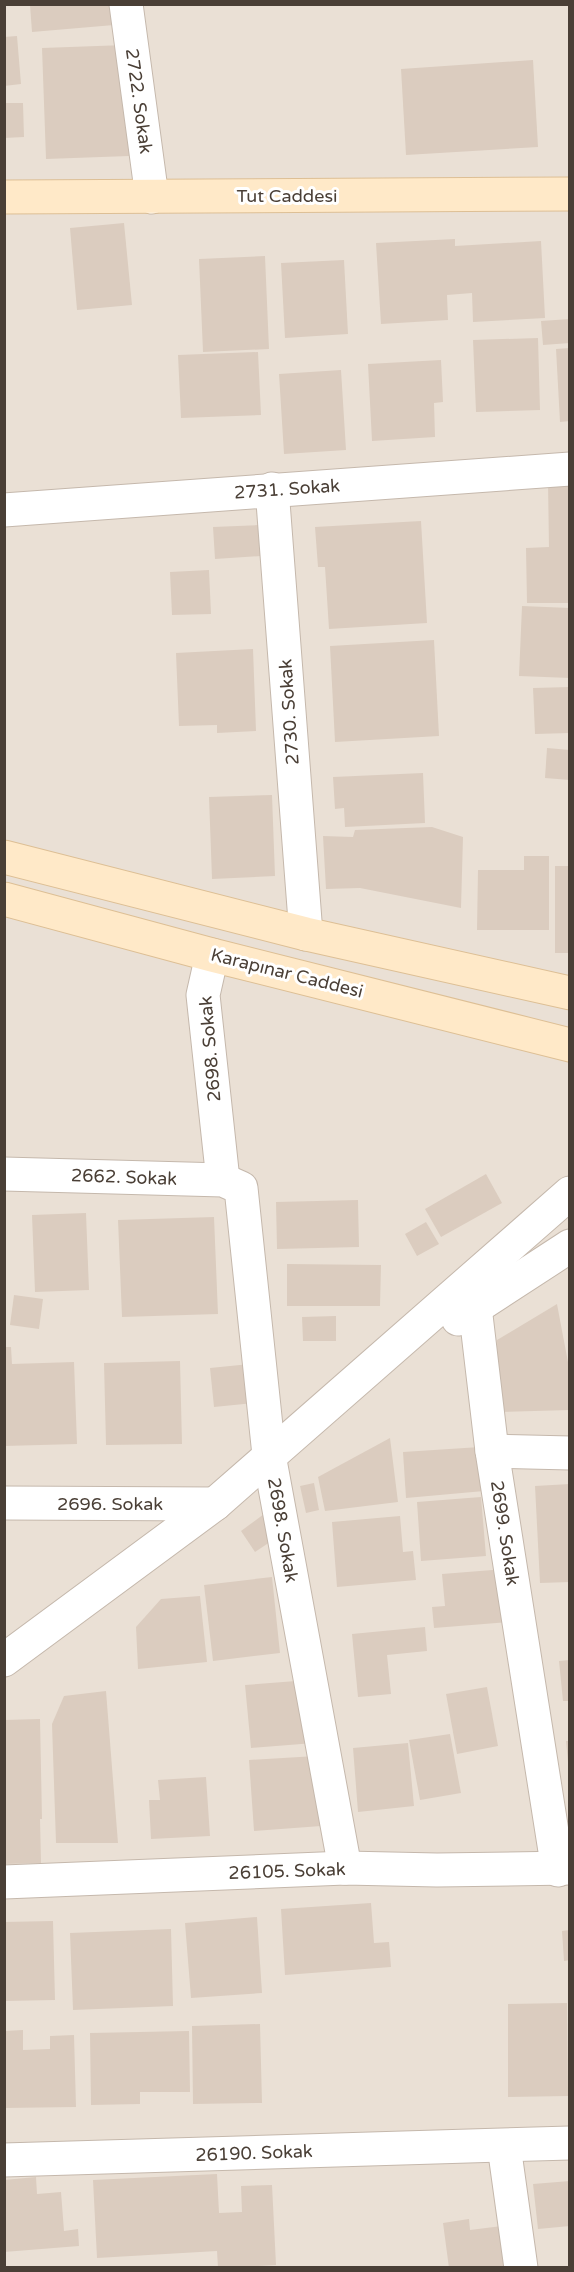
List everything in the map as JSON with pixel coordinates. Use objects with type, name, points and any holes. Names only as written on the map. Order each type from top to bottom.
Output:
[{"type":"main road","name":"Tut Caddesi","points":[[4,197],[570,194]]},
{"type":"main road","points":[[4,857],[306,934],[570,993]]},
{"type":"main road","name":"Karapınar Caddesi","points":[[4,899],[212,955],[570,1045]]},
{"type":"street","name":"2722. Sokak","points":[[126,4],[152,197]]},
{"type":"street","name":"2731. Sokak","points":[[4,510],[272,489],[570,470]]},
{"type":"street","name":"2730. Sokak","points":[[272,489],[306,934]]},
{"type":"street","name":"2698. Sokak","points":[[212,955],[203,995],[232,1184],[269,1455],[345,1868]]},
{"type":"street","name":"2662. Sokak","points":[[4,1174],[232,1184]]},
{"type":"street","points":[[4,1660],[214,1504],[570,1193]]},
{"type":"street","points":[[269,1455],[475,1307],[570,1246]]},
{"type":"street","name":"2699. Sokak","points":[[475,1307],[492,1451],[564,1869]]},
{"type":"street","points":[[492,1451],[570,1453]]},
{"type":"street","name":"2696. Sokak","points":[[4,1503],[214,1504]]},
{"type":"street","name":"26105. Sokak","points":[[4,1882],[345,1868],[564,1869]]},
{"type":"street","name":"26190. Sokak","points":[[4,2160],[570,2143]]},
{"type":"street","points":[[504,2146],[521,2268]]},
{"type":"shaded area","points":[[5,5],[569,5],[569,2267],[5,2267]]},
{"type":"building","points":[[30,5],[113,5],[114,25],[32,32]]},
{"type":"building","points":[[17,36],[21,84],[4,86],[4,37]]},
{"type":"building","points":[[125,45],[129,156],[46,159],[42,48]]},
{"type":"building","points":[[533,60],[538,147],[406,155],[401,69]]},
{"type":"building","points":[[4,103],[23,103],[24,137],[4,138]]},
{"type":"building","points":[[124,223],[132,305],[77,310],[70,228]]},
{"type":"building","points":[[455,239],[455,246],[541,241],[545,318],[473,322],[472,293],[447,295],[448,320],[381,324],[376,243]]},
{"type":"building","points":[[265,256],[269,349],[203,352],[199,259]]},
{"type":"building","points":[[344,260],[348,334],[285,338],[281,263]]},
{"type":"building","points":[[570,319],[570,343],[543,345],[541,321]]},
{"type":"building","points":[[538,338],[540,410],[476,412],[473,340]]},
{"type":"building","points":[[570,348],[570,421],[560,422],[556,349]]},
{"type":"building","points":[[258,352],[261,415],[181,418],[178,355]]},
{"type":"building","points":[[441,360],[443,402],[434,403],[435,437],[372,441],[368,364]]},
{"type":"building","points":[[341,370],[346,450],[284,454],[279,374]]},
{"type":"building","points":[[570,481],[570,603],[527,603],[526,548],[549,547],[548,482]]},
{"type":"building","points":[[421,521],[427,623],[329,629],[325,567],[318,567],[315,527]]},
{"type":"building","points":[[259,525],[261,556],[215,559],[213,527]]},
{"type":"building","points":[[209,570],[211,614],[172,615],[170,572]]},
{"type":"building","points":[[522,606],[570,608],[570,678],[519,676]]},
{"type":"building","points":[[434,640],[439,736],[335,742],[330,646]]},
{"type":"building","points":[[253,649],[256,731],[217,733],[217,725],[179,726],[176,653]]},
{"type":"building","points":[[570,687],[570,733],[535,734],[533,688]]},
{"type":"building","points":[[547,748],[570,750],[570,780],[545,778]]},
{"type":"building","points":[[423,773],[425,823],[345,827],[344,808],[335,809],[333,777]]},
{"type":"building","points":[[272,795],[275,876],[212,879],[209,797]]},
{"type":"building","points":[[432,827],[463,837],[461,908],[360,888],[326,889],[323,836],[353,837],[355,830]]},
{"type":"building","points":[[524,856],[549,856],[549,930],[477,930],[478,870],[524,870]]},
{"type":"building","points":[[555,866],[570,866],[570,953],[555,953]]},
{"type":"building","points":[[486,1174],[502,1203],[441,1237],[425,1209]]},
{"type":"building","points":[[358,1200],[359,1247],[277,1249],[276,1202]]},
{"type":"building","points":[[86,1213],[89,1290],[35,1292],[32,1215]]},
{"type":"building","points":[[214,1217],[218,1314],[122,1317],[118,1220]]},
{"type":"building","points":[[426,1222],[439,1244],[417,1256],[405,1234]]},
{"type":"building","points":[[287,1264],[381,1265],[380,1306],[287,1306]]},
{"type":"building","points":[[14,1295],[43,1299],[39,1329],[10,1325]]},
{"type":"building","points":[[557,1304],[570,1373],[570,1410],[498,1412],[497,1340]]},
{"type":"building","points":[[336,1316],[336,1341],[303,1341],[302,1317]]},
{"type":"building","points":[[4,1347],[11,1347],[12,1364],[74,1362],[77,1444],[4,1446]]},
{"type":"building","points":[[180,1361],[182,1444],[106,1445],[104,1363]]},
{"type":"building","points":[[250,1364],[254,1403],[214,1407],[210,1368]]},
{"type":"building","points":[[390,1438],[398,1502],[325,1511],[318,1477]]},
{"type":"building","points":[[480,1447],[484,1491],[406,1498],[403,1452]]},
{"type":"building","points":[[314,1483],[319,1510],[306,1513],[300,1486]]},
{"type":"building","points":[[570,1484],[570,1582],[540,1583],[535,1486]]},
{"type":"building","points":[[481,1497],[486,1556],[421,1561],[417,1502]]},
{"type":"building","points":[[264,1514],[279,1536],[255,1552],[241,1531]]},
{"type":"building","points":[[400,1516],[403,1552],[413,1551],[416,1580],[337,1587],[332,1522]]},
{"type":"building","points":[[505,1569],[509,1622],[434,1628],[432,1607],[445,1606],[442,1574]]},
{"type":"building","points":[[272,1577],[280,1653],[213,1661],[204,1585]]},
{"type":"building","points":[[200,1596],[207,1662],[138,1669],[136,1627],[161,1599]]},
{"type":"building","points":[[425,1627],[427,1651],[387,1655],[391,1694],[358,1697],[352,1634]]},
{"type":"building","points":[[570,1660],[570,1701],[563,1701],[559,1661]]},
{"type":"building","points":[[309,1680],[314,1743],[251,1748],[245,1685]]},
{"type":"building","points":[[487,1687],[498,1746],[457,1754],[446,1694]]},
{"type":"building","points":[[106,1691],[118,1843],[56,1843],[52,1724],[64,1696]]},
{"type":"building","points":[[40,1719],[41,1863],[4,1864],[4,1720]]},
{"type":"building","points":[[450,1734],[461,1793],[420,1800],[409,1740]]},
{"type":"building","points":[[566,1741],[570,1741],[570,1762],[568,1762]]},
{"type":"building","points":[[408,1743],[414,1806],[358,1812],[353,1748]]},
{"type":"building","points":[[316,1756],[321,1826],[254,1831],[249,1760]]},
{"type":"building","points":[[206,1777],[210,1836],[151,1839],[149,1800],[160,1800],[158,1780]]},
{"type":"building","points":[[371,1903],[374,1943],[389,1942],[391,1967],[285,1975],[281,1909]]},
{"type":"building","points":[[257,1917],[262,1993],[191,1998],[185,1923]]},
{"type":"building","points":[[53,1921],[55,2000],[4,2001],[4,1922]]},
{"type":"building","points":[[171,1929],[173,2006],[73,2010],[70,1933]]},
{"type":"building","points":[[570,1930],[570,1960],[564,1961],[562,1931]]},
{"type":"building","points":[[567,2003],[568,2096],[508,2097],[508,2004]]},
{"type":"building","points":[[260,2024],[262,2103],[193,2104],[192,2026]]},
{"type":"building","points":[[23,2030],[23,2050],[50,2049],[50,2036],[74,2035],[76,2107],[4,2108],[4,2031]]},
{"type":"building","points":[[189,2031],[190,2092],[140,2092],[140,2104],[91,2105],[90,2033]]},
{"type":"building","points":[[217,2174],[219,2213],[242,2212],[241,2186],[272,2185],[276,2265],[218,2268],[217,2251],[97,2258],[93,2180]]},
{"type":"building","points":[[36,2177],[37,2194],[61,2192],[64,2231],[78,2229],[79,2246],[4,2252],[4,2180]]},
{"type":"building","points":[[570,2181],[570,2226],[538,2229],[533,2184]]},
{"type":"building","points":[[469,2219],[470,2230],[511,2225],[517,2268],[449,2268],[443,2223]]}]
